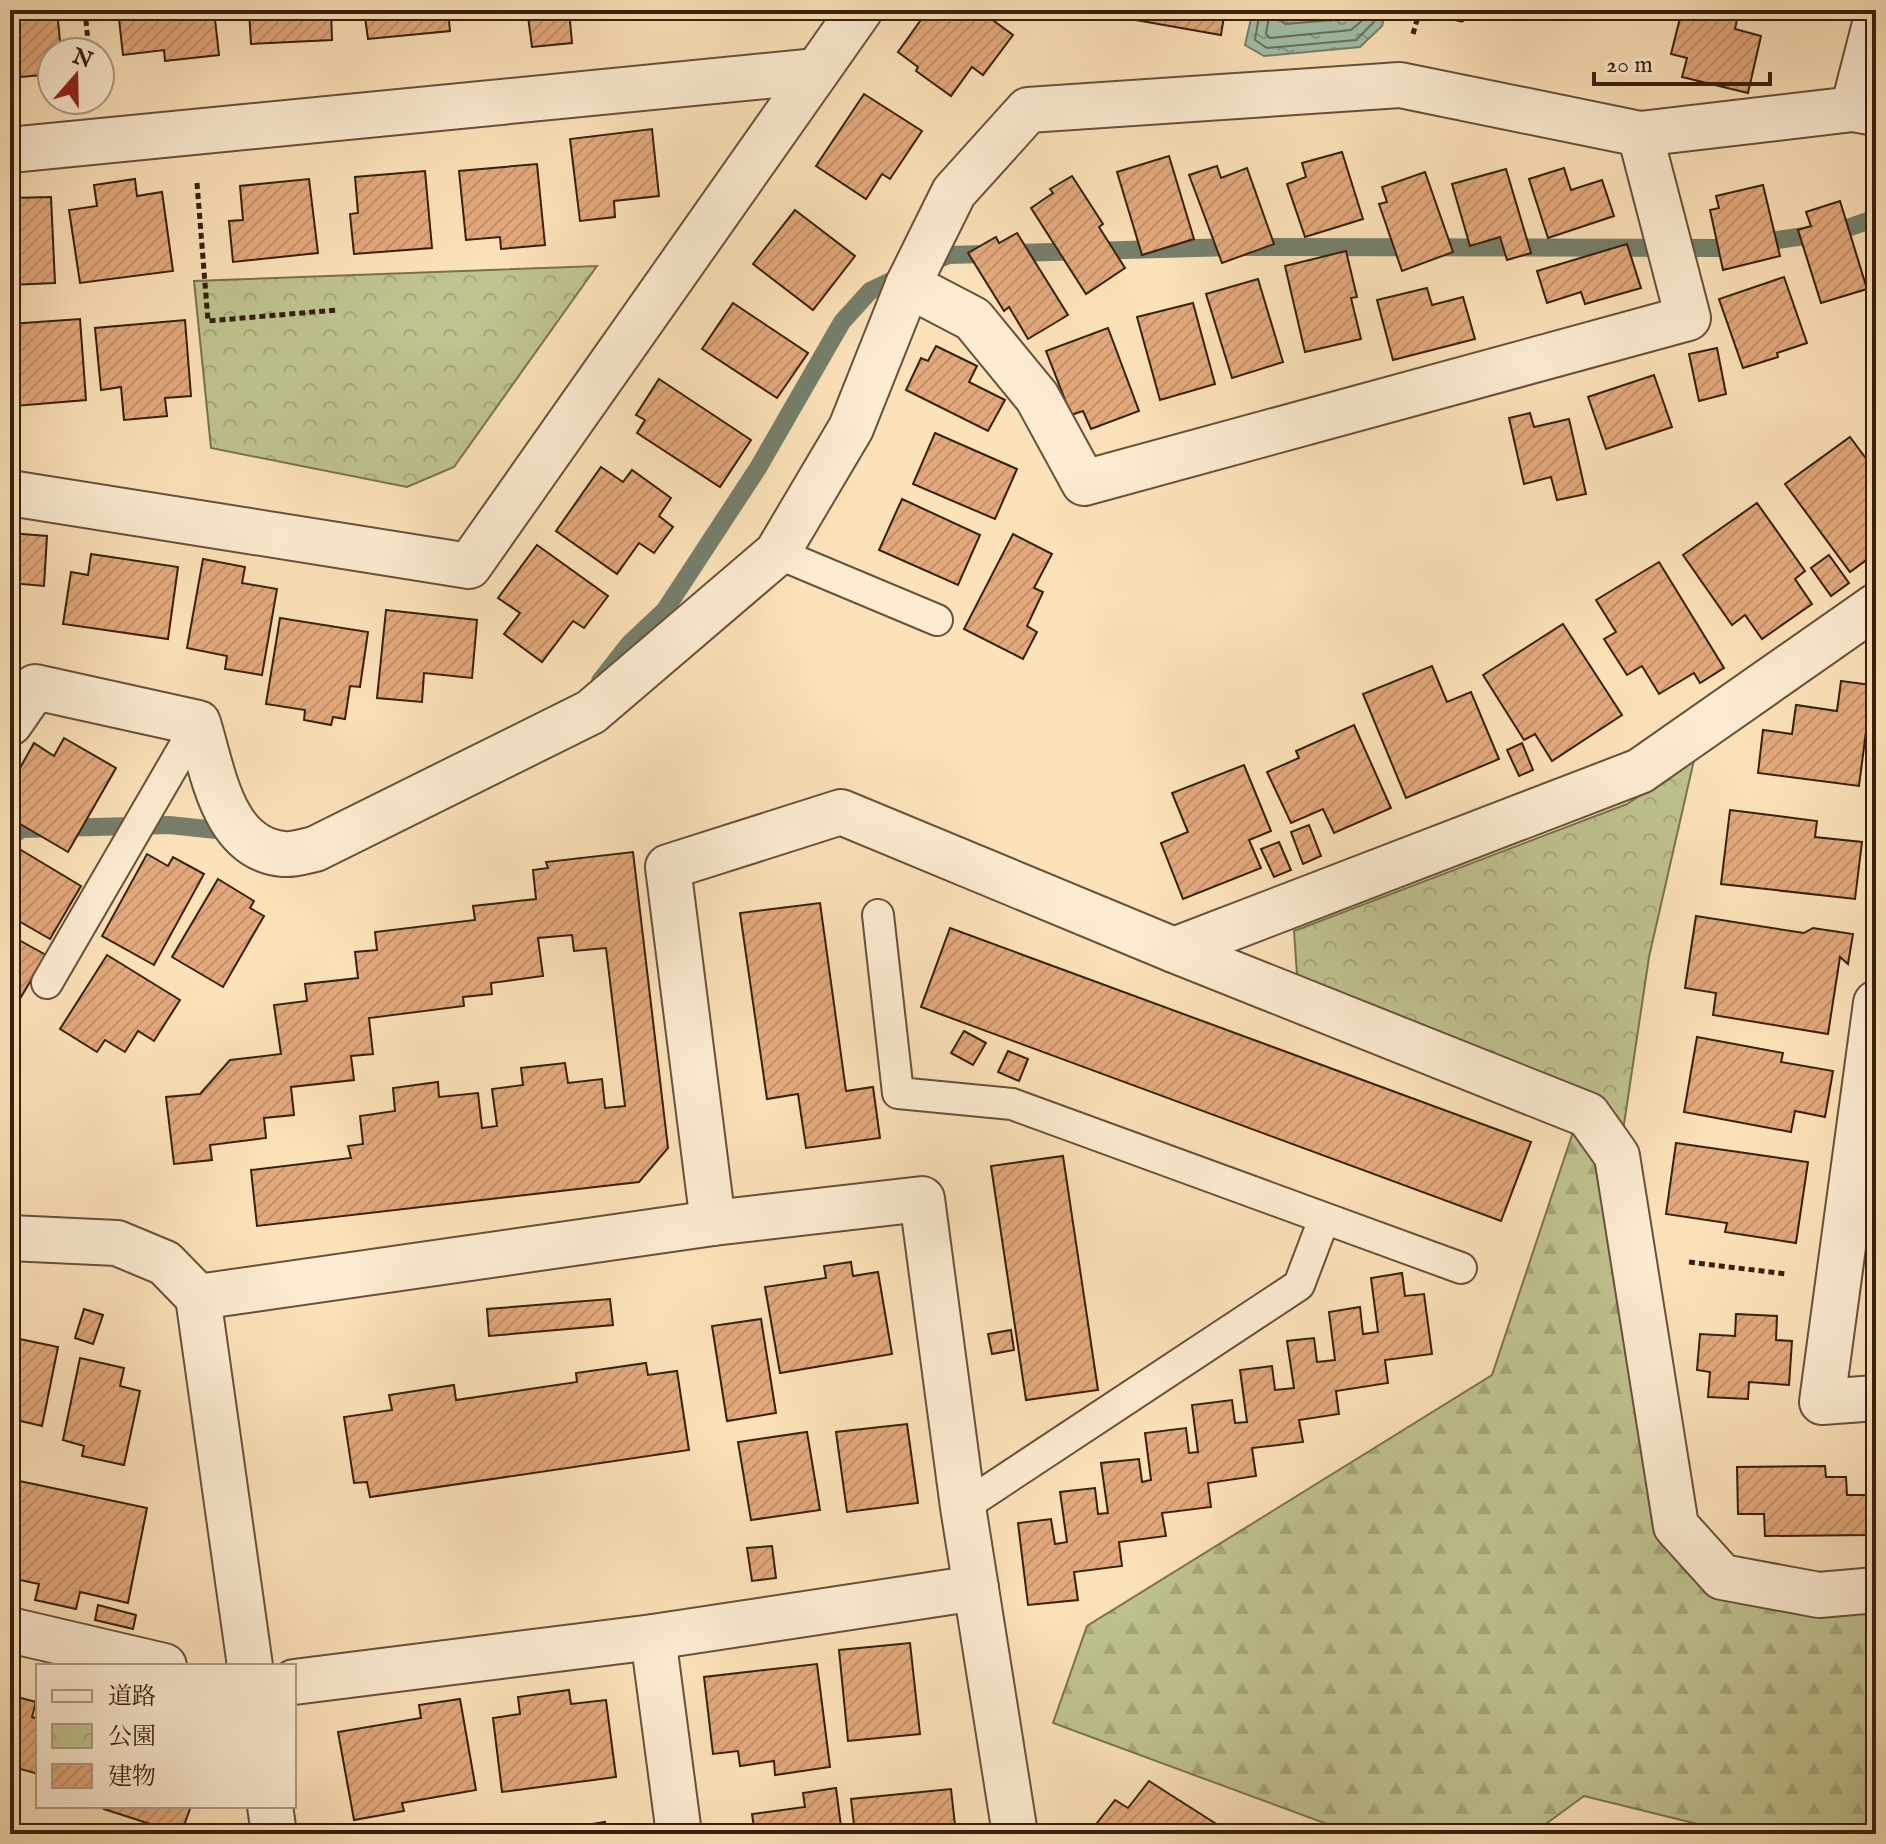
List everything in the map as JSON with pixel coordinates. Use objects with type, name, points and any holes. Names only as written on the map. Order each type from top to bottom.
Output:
[{"type":"street","points":[[10,493],[469,566],[860,10]]},
{"type":"street","points":[[10,723],[35,687],[198,723],[229,819],[251,844],[284,854],[315,849],[591,712],[777,553],[851,428],[908,285],[954,192],[1028,110],[1400,85],[1640,134],[1865,111],[1876,20]]},
{"type":"street","points":[[10,150],[817,71]]},
{"type":"street","points":[[908,285],[973,319],[1037,397],[1084,483],[1688,318],[1640,134]]},
{"type":"street","points":[[1174,950],[1640,771],[1876,606]]},
{"type":"street","points":[[713,1223],[668,867],[841,812],[1174,950],[1588,1115],[1617,1156],[1676,1526],[1722,1577],[1819,1595],[1876,1590]]},
{"type":"street","points":[[1876,1003],[1822,1402],[1876,1398]]},
{"type":"street","points":[[198,1297],[713,1223],[922,1199],[963,1507],[1015,1834]]},
{"type":"street","points":[[10,1238],[117,1243],[165,1263],[198,1297],[250,1664]]},
{"type":"street","points":[[296,1682],[653,1637],[976,1588]]},
{"type":"street","points":[[10,1630],[155,1664]]},
{"type":"street","points":[[653,1637],[679,1834]]},
{"type":"street","points":[[270,1808],[274,1834]]},
{"type":"lane","points":[[777,553],[937,620]]},
{"type":"lane","points":[[47,983],[198,723]]},
{"type":"lane","points":[[878,915],[898,1093],[1012,1104],[1461,1268]]},
{"type":"lane","points":[[963,1507],[1299,1285],[1324,1219]]},
{"type":"path","points":[[85,10],[87,36]]},
{"type":"path","points":[[193,131],[208,321],[337,310]]},
{"type":"path","points":[[1634,1255],[1839,1281]]},
{"type":"green space","points":[[597,266],[454,467],[407,487],[211,448],[194,281]]},
{"type":"green space","points":[[1694,760],[1649,957],[1623,1131],[1600,1102],[1297,975],[1294,931],[1627,804]]},
{"type":"green space","points":[[1573,1132],[1598,1164],[1653,1527],[1690,1575],[1726,1595],[1876,1608],[1876,1834],[1738,1834],[1584,1796],[1532,1834],[1354,1834],[1053,1723],[1087,1626],[1492,1375]]},
{"type":"water","points":[[1253,10],[1386,10],[1382,26],[1360,47],[1264,56],[1245,45]]},
{"type":"building","points":[[10,10],[57,10],[59,36],[36,36],[36,76],[10,78]]},
{"type":"building","points":[[118,10],[214,10],[219,55],[165,61],[164,50],[123,55]]},
{"type":"building","points":[[249,10],[331,10],[332,40],[251,44]]},
{"type":"building","points":[[364,10],[448,10],[450,31],[368,39]]},
{"type":"building","points":[[495,10],[569,10],[572,43],[532,47],[528,16],[496,19]]},
{"type":"building","points":[[645,10],[685,10],[686,14],[646,19]]},
{"type":"building","points":[[928,10],[979,10],[1013,35],[983,75],[972,67],[951,96],[916,71],[918,67],[898,52]]},
{"type":"building","points":[[1108,10],[1225,10],[1221,35],[1107,15]]},
{"type":"building","points":[[1682,10],[1739,10],[1735,29],[1761,36],[1748,93],[1682,77],[1687,58],[1671,54]]},
{"type":"building","points":[[864,94],[922,131],[890,179],[882,174],[866,199],[816,166]]},
{"type":"building","points":[[652,129],[659,196],[614,201],[615,217],[580,221],[570,139]]},
{"type":"building","points":[[1342,152],[1363,219],[1305,237],[1287,184],[1306,177],[1302,163]]},
{"type":"building","points":[[1169,156],[1194,239],[1142,255],[1117,172]]},
{"type":"building","points":[[537,164],[545,245],[501,249],[500,237],[466,240],[459,171]]},
{"type":"building","points":[[1217,166],[1221,178],[1247,168],[1274,244],[1222,263],[1189,175]]},
{"type":"building","points":[[1564,168],[1571,190],[1602,180],[1614,216],[1548,238],[1529,179]]},
{"type":"building","points":[[1506,169],[1531,253],[1507,260],[1500,237],[1470,246],[1452,184]]},
{"type":"building","points":[[425,171],[432,248],[354,254],[350,214],[358,213],[355,177]]},
{"type":"building","points":[[1425,172],[1453,252],[1402,271],[1379,204],[1387,202],[1382,187]]},
{"type":"building","points":[[1072,176],[1103,224],[1099,227],[1125,268],[1086,294],[1031,208],[1053,193],[1050,189]]},
{"type":"building","points":[[135,179],[137,196],[162,192],[173,271],[80,283],[69,210],[97,206],[94,185]]},
{"type":"building","points":[[309,179],[318,253],[233,262],[229,221],[243,220],[240,186]]},
{"type":"building","points":[[1763,185],[1780,256],[1723,270],[1710,210],[1719,208],[1716,196]]},
{"type":"building","points":[[1876,193],[1876,231],[1867,195]]},
{"type":"building","points":[[51,197],[55,283],[10,285],[10,198]]},
{"type":"building","points":[[1840,201],[1867,289],[1821,303],[1798,230],[1811,226],[1806,212]]},
{"type":"building","points":[[795,210],[855,256],[813,310],[753,264]]},
{"type":"building","points":[[1017,233],[1068,315],[1028,339],[1009,307],[1004,311],[968,253],[996,237],[999,243]]},
{"type":"building","points":[[1627,244],[1641,288],[1585,304],[1581,292],[1547,303],[1537,271]]},
{"type":"building","points":[[1346,251],[1357,297],[1351,298],[1361,339],[1305,352],[1285,266]]},
{"type":"building","points":[[1784,277],[1807,343],[1777,353],[1778,357],[1743,368],[1719,299]]},
{"type":"building","points":[[1258,279],[1283,362],[1232,378],[1206,294]]},
{"type":"building","points":[[1427,288],[1432,305],[1463,297],[1475,339],[1393,360],[1377,300]]},
{"type":"building","points":[[733,303],[808,353],[777,398],[702,349]]},
{"type":"building","points":[[1193,303],[1215,384],[1160,400],[1137,317]]},
{"type":"building","points":[[80,319],[86,400],[15,406],[10,369],[10,324]]},
{"type":"building","points":[[185,320],[191,396],[165,398],[167,416],[124,420],[121,387],[101,390],[95,328]]},
{"type":"building","points":[[1108,328],[1139,411],[1091,429],[1083,411],[1071,415],[1046,351]]},
{"type":"building","points":[[936,346],[977,366],[969,382],[1005,400],[988,431],[906,390],[921,358],[928,361]]},
{"type":"building","points":[[1717,348],[1726,394],[1699,401],[1689,354]]},
{"type":"building","points":[[1654,375],[1672,427],[1606,449],[1588,397]]},
{"type":"building","points":[[659,379],[751,440],[720,487],[637,433],[645,420],[636,415]]},
{"type":"building","points":[[1530,413],[1534,427],[1569,419],[1586,494],[1557,500],[1551,477],[1524,484],[1509,418]]},
{"type":"building","points":[[935,433],[1017,469],[995,519],[913,484]]},
{"type":"building","points":[[1850,437],[1876,472],[1876,553],[1850,572],[1785,484]]},
{"type":"building","points":[[601,467],[623,482],[632,470],[671,498],[659,516],[673,527],[654,553],[639,543],[617,574],[556,531]]},
{"type":"building","points":[[902,499],[980,535],[958,585],[879,550]]},
{"type":"building","points":[[1757,503],[1805,571],[1795,579],[1812,604],[1762,639],[1745,615],[1732,625],[1683,555]]},
{"type":"building","points":[[10,533],[47,536],[44,586],[11,583],[10,597]]},
{"type":"building","points":[[1013,534],[1052,554],[1034,588],[1043,592],[1027,626],[1037,632],[1023,659],[964,629]]},
{"type":"building","points":[[537,545],[608,596],[584,628],[573,621],[542,662],[504,634],[520,613],[498,598]]},
{"type":"building","points":[[91,554],[178,567],[168,639],[63,624],[71,572],[88,575]]},
{"type":"building","points":[[1829,555],[1849,583],[1831,596],[1811,568]]},
{"type":"building","points":[[203,559],[245,567],[242,583],[277,589],[262,675],[225,669],[227,656],[187,648]]},
{"type":"building","points":[[1659,562],[1724,668],[1700,683],[1694,673],[1659,694],[1642,666],[1627,675],[1604,639],[1616,632],[1596,600]]},
{"type":"building","points":[[386,610],[477,620],[472,678],[424,673],[422,702],[377,698]]},
{"type":"building","points":[[280,618],[368,632],[360,687],[350,686],[345,719],[333,717],[331,725],[304,720],[305,710],[266,704]]},
{"type":"building","points":[[1563,624],[1622,715],[1552,761],[1535,734],[1524,740],[1483,675]]},
{"type":"building","points":[[1432,666],[1447,702],[1471,692],[1499,759],[1406,798],[1363,694]]},
{"type":"building","points":[[1841,681],[1872,685],[1859,786],[1758,773],[1763,730],[1792,734],[1796,705],[1837,711]]},
{"type":"building","points":[[1354,725],[1391,808],[1334,833],[1323,809],[1291,823],[1267,772],[1299,758],[1296,751]]},
{"type":"building","points":[[64,738],[116,768],[68,852],[10,818],[10,786],[34,743],[54,756]]},
{"type":"building","points":[[1522,743],[1533,770],[1519,776],[1507,750]]},
{"type":"building","points":[[1244,765],[1271,831],[1249,840],[1261,868],[1183,899],[1161,843],[1188,832],[1172,793]]},
{"type":"building","points":[[1730,810],[1817,821],[1815,837],[1862,842],[1855,899],[1721,884]]},
{"type":"building","points":[[1309,825],[1321,856],[1303,864],[1291,832]]},
{"type":"building","points":[[1279,842],[1291,870],[1274,877],[1261,849]]},
{"type":"building","points":[[11,844],[81,886],[50,939],[10,916]]},
{"type":"building","points":[[633,852],[668,1148],[639,1182],[257,1226],[251,1170],[351,1158],[348,1146],[363,1144],[360,1116],[395,1111],[393,1088],[438,1082],[439,1097],[478,1093],[482,1128],[497,1126],[492,1089],[523,1085],[521,1068],[565,1063],[568,1083],[602,1079],[605,1108],[625,1106],[606,948],[574,951],[572,935],[538,938],[543,976],[491,983],[492,994],[463,997],[464,1006],[369,1018],[373,1054],[351,1056],[354,1080],[291,1087],[294,1115],[264,1118],[266,1138],[210,1145],[212,1160],[174,1164],[166,1097],[200,1094],[230,1060],[281,1054],[274,1005],[307,1001],[305,984],[358,978],[355,952],[377,950],[375,932],[475,920],[473,906],[536,899],[533,870],[548,868],[546,862]]},
{"type":"building","points":[[147,854],[168,866],[173,857],[204,874],[154,965],[102,936]]},
{"type":"building","points":[[218,879],[254,901],[250,908],[264,916],[223,987],[172,957]]},
{"type":"building","points":[[820,903],[846,1091],[873,1087],[880,1138],[806,1148],[798,1094],[767,1099],[740,913]]},
{"type":"building","points":[[1696,916],[1804,933],[1813,928],[1853,934],[1848,964],[1840,957],[1828,1034],[1713,1015],[1716,993],[1685,988]]},
{"type":"building","points":[[950,928],[1531,1142],[1501,1221],[921,1007]]},
{"type":"building","points":[[10,935],[46,955],[21,997],[10,992]]},
{"type":"building","points":[[107,955],[180,1000],[154,1041],[138,1031],[125,1052],[105,1040],[97,1052],[60,1029]]},
{"type":"building","points":[[964,1031],[986,1043],[973,1065],[951,1053]]},
{"type":"building","points":[[1697,1037],[1783,1053],[1781,1062],[1833,1071],[1825,1117],[1795,1111],[1791,1132],[1684,1112]]},
{"type":"building","points":[[1008,1051],[1028,1059],[1019,1081],[998,1072]]},
{"type":"building","points":[[1676,1143],[1808,1162],[1796,1243],[1725,1232],[1727,1223],[1666,1214]]},
{"type":"building","points":[[1063,1156],[1098,1390],[1026,1400],[991,1166]]},
{"type":"building","points":[[851,1262],[853,1276],[878,1272],[892,1354],[780,1373],[765,1287],[826,1278],[824,1266]]},
{"type":"building","points":[[1402,1273],[1405,1296],[1424,1294],[1432,1354],[1385,1360],[1388,1383],[1336,1391],[1339,1414],[1299,1420],[1303,1442],[1252,1448],[1256,1476],[1208,1483],[1211,1507],[1162,1513],[1166,1536],[1119,1542],[1122,1566],[1074,1572],[1078,1600],[1028,1605],[1018,1523],[1051,1519],[1055,1544],[1067,1542],[1060,1492],[1095,1488],[1098,1514],[1108,1513],[1101,1463],[1139,1459],[1142,1482],[1151,1480],[1145,1433],[1186,1428],[1189,1453],[1198,1452],[1192,1405],[1232,1400],[1235,1423],[1247,1422],[1240,1370],[1272,1366],[1275,1390],[1294,1388],[1287,1341],[1314,1338],[1317,1362],[1335,1360],[1329,1312],[1360,1307],[1363,1334],[1378,1332],[1371,1278]]},
{"type":"building","points":[[610,1299],[613,1325],[489,1336],[487,1309]]},
{"type":"building","points":[[84,1309],[103,1315],[93,1344],[75,1338]]},
{"type":"building","points":[[1736,1314],[1777,1316],[1776,1340],[1792,1341],[1789,1385],[1749,1382],[1748,1399],[1708,1397],[1710,1372],[1697,1370],[1700,1334],[1735,1336]]},
{"type":"building","points":[[761,1319],[776,1413],[727,1421],[712,1326]]},
{"type":"building","points":[[1011,1330],[1014,1350],[992,1354],[988,1334]]},
{"type":"building","points":[[10,1337],[58,1347],[42,1426],[12,1419],[10,1429]]},
{"type":"building","points":[[80,1358],[124,1368],[120,1386],[140,1391],[124,1465],[82,1456],[84,1446],[63,1440]]},
{"type":"building","points":[[646,1363],[648,1375],[677,1371],[689,1450],[370,1497],[367,1482],[354,1483],[344,1417],[392,1410],[389,1395],[454,1385],[456,1400],[577,1382],[576,1373]]},
{"type":"building","points":[[907,1424],[918,1503],[847,1512],[836,1432]]},
{"type":"building","points":[[807,1432],[820,1510],[751,1520],[738,1442]]},
{"type":"building","points":[[1825,1466],[1826,1477],[1846,1477],[1847,1495],[1871,1495],[1871,1535],[1765,1536],[1764,1514],[1738,1514],[1737,1467]]},
{"type":"building","points":[[10,1479],[147,1508],[128,1603],[80,1592],[76,1609],[35,1600],[39,1584],[10,1578]]},
{"type":"building","points":[[772,1546],[776,1578],[752,1581],[747,1548]]},
{"type":"building","points":[[98,1605],[136,1615],[133,1629],[95,1620]]},
{"type":"building","points":[[910,1643],[920,1734],[848,1741],[839,1650]]},
{"type":"building","points":[[817,1664],[830,1767],[775,1775],[774,1761],[740,1766],[738,1751],[713,1754],[704,1677]]},
{"type":"building","points":[[569,1690],[571,1704],[606,1700],[616,1777],[502,1792],[493,1718],[520,1714],[518,1697]]},
{"type":"building","points":[[10,1695],[36,1702],[32,1717],[36,1718],[36,1773],[10,1766]]},
{"type":"building","points":[[460,1699],[476,1790],[402,1803],[404,1811],[354,1820],[338,1732],[421,1718],[419,1705]]},
{"type":"building","points":[[1149,1781],[1232,1834],[1111,1834],[1097,1823],[1115,1800],[1128,1808]]},
{"type":"building","points":[[836,1788],[842,1834],[755,1834],[752,1814],[805,1807],[803,1793]]},
{"type":"building","points":[[951,1789],[956,1834],[855,1834],[851,1799]]},
{"type":"building","points":[[104,1808],[190,1808],[181,1834]]},
{"type":"building","points":[[605,1822],[607,1834],[531,1834]]},
{"type":"waterway","points":[[928,264],[948,255],[1233,247],[1721,248],[1839,231],[1876,218]]},
{"type":"waterway","points":[[600,681],[629,644],[665,610],[758,468],[842,322],[870,291],[904,275]]},
{"type":"waterway","points":[[10,838],[21,829],[169,825],[235,832]]}]
